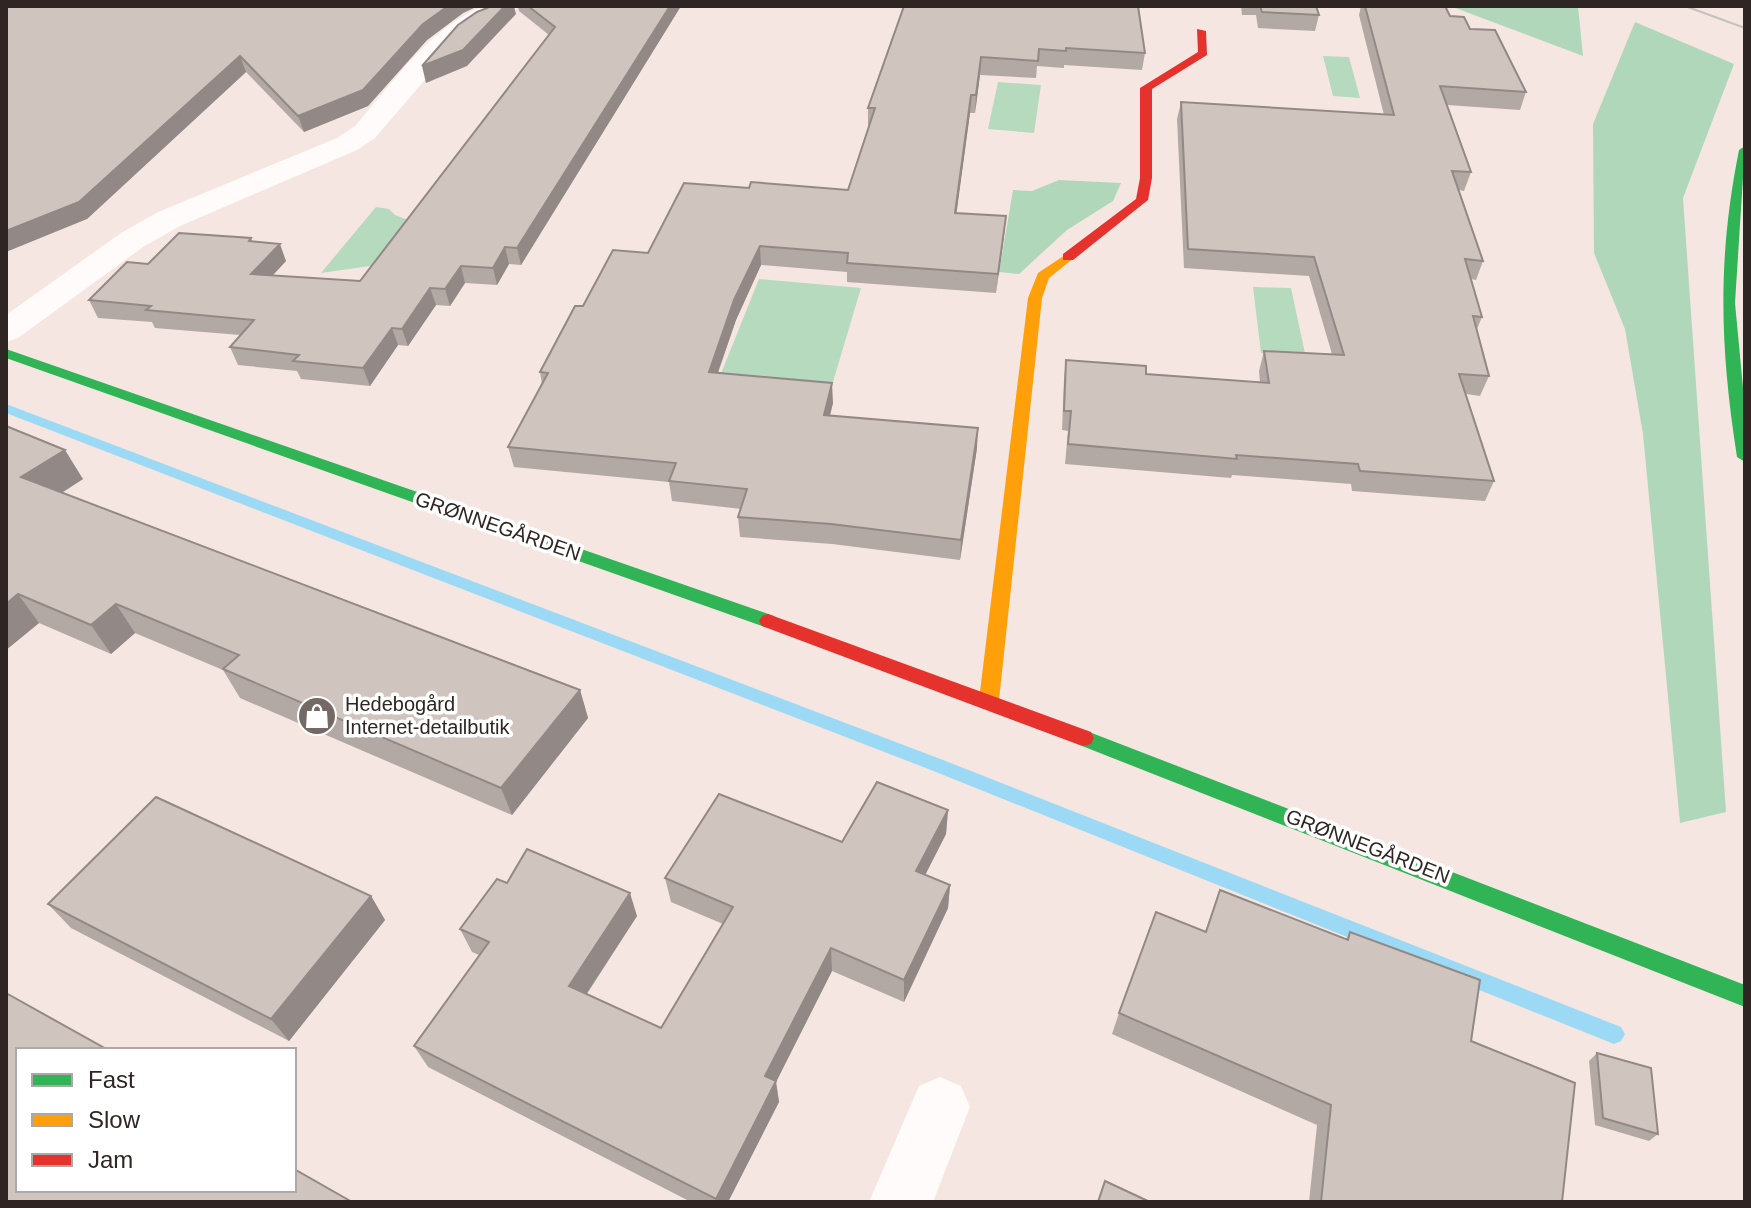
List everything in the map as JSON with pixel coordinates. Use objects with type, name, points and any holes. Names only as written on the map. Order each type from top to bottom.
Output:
[{"type":"street","points":[[6,331],[132,240],[169,219],[347,144],[365,132],[451,34],[470,20],[506,6]]},
{"type":"street","points":[[989,700],[1035,298],[1043,276],[1142,200],[1146,178],[1146,88],[1203,53],[1201,31]]},
{"type":"street","points":[[1745,150],[1730,223],[1728,310],[1735,405],[1745,457]]},
{"type":"street","name":"GRØNNEGÅRDEN","points":[[6,353],[989,700],[1438,872],[1745,996]]},
{"type":"street","points":[[901,1202],[940,1107]]},
{"type":"green space","points":[[1449,6],[1578,6],[1583,56],[1458,9]]},
{"type":"green space","points":[[1635,22],[1734,64],[1683,198],[1726,812],[1680,823],[1643,434],[1625,329],[1594,253],[1593,124]]},
{"type":"green space","points":[[1323,56],[1349,57],[1360,98],[1333,96]]},
{"type":"green space","points":[[998,82],[1041,85],[1034,133],[988,129]]},
{"type":"green space","points":[[1059,180],[1121,183],[1113,201],[1067,230],[1019,274],[999,272],[1013,190],[1032,191]]},
{"type":"green space","points":[[376,207],[389,209],[411,221],[377,265],[321,273]]},
{"type":"green space","points":[[759,279],[861,288],[827,402],[714,391]]},
{"type":"green space","points":[[1253,287],[1291,288],[1306,358],[1261,353]]},
{"type":"building","points":[[6,6],[448,6],[423,24],[363,90],[298,116],[240,56],[79,202],[6,231]]},
{"type":"building","points":[[492,6],[505,6],[463,50],[422,66],[458,25]]},
{"type":"building","points":[[528,6],[670,6],[517,248],[505,247],[493,268],[461,266],[445,289],[430,288],[402,329],[392,328],[363,368],[293,361],[299,355],[230,347],[254,320],[146,310],[151,306],[89,300],[127,262],[148,264],[179,233],[251,238],[249,241],[280,244],[251,274],[360,281],[555,27]]},
{"type":"building","points":[[904,6],[1138,6],[1145,53],[1066,48],[1066,51],[1039,49],[1038,61],[981,57],[976,95],[971,95],[955,213],[1006,216],[998,274],[847,263],[848,253],[760,246],[734,300],[709,372],[832,383],[824,415],[978,428],[961,540],[831,524],[738,517],[747,489],[669,481],[676,463],[508,447],[548,373],[540,372],[575,306],[583,306],[613,250],[648,253],[684,183],[749,188],[751,182],[848,190],[875,108],[868,108]]},
{"type":"building","points":[[1260,6],[1316,6],[1319,15],[1262,12]]},
{"type":"building","points":[[1365,6],[1445,6],[1450,16],[1464,17],[1470,29],[1495,30],[1526,92],[1440,86],[1471,172],[1452,171],[1483,261],[1465,259],[1482,317],[1473,316],[1489,376],[1459,374],[1494,481],[1360,471],[1358,464],[1236,455],[1237,459],[1068,444],[1071,411],[1064,411],[1066,360],[1146,366],[1146,374],[1269,383],[1264,351],[1344,355],[1314,257],[1188,249],[1181,102],[1394,115]]},
{"type":"building","points":[[6,426],[65,450],[21,477],[580,690],[501,788],[223,669],[239,655],[116,604],[91,625],[18,594],[6,604]]},
{"type":"building","points":[[877,782],[948,810],[916,871],[950,885],[904,980],[831,948],[765,1076],[776,1081],[716,1199],[414,1046],[489,942],[460,929],[497,879],[507,883],[527,849],[630,893],[569,986],[661,1028],[733,907],[665,878],[719,794],[842,842]]},
{"type":"building","points":[[156,797],[371,896],[271,1019],[48,904]]},
{"type":"building","points":[[1220,890],[1348,940],[1350,932],[1480,980],[1471,1041],[1575,1083],[1562,1202],[1321,1202],[1331,1105],[1119,1013],[1156,912],[1206,932]]},
{"type":"building","points":[[6,993],[104,1048],[16,1048],[16,1192],[296,1192],[296,1170],[352,1202],[6,1202]]},
{"type":"building","points":[[1597,1053],[1651,1068],[1658,1134],[1603,1118]]},
{"type":"building","points":[[1105,1181],[1150,1202],[1098,1202]]},
{"type":"waterway","points":[[6,408],[937,765],[1614,1034]]},
{"type":"tram line","points":[[1685,6],[1745,28]]},
{"type":"traffic: fast","points":[[1745,150],[1732,230],[1728,303],[1733,377],[1745,457]]},
{"type":"traffic: fast","points":[[6,353],[768,621]]},
{"type":"traffic: fast","points":[[1084,738],[1745,996]]},
{"type":"traffic: slow","points":[[989,700],[1035,298],[1043,276],[1068,257]]},
{"type":"traffic: jam","points":[[1068,257],[1142,200],[1146,178],[1146,88],[1203,53],[1201,31]]},
{"type":"traffic: jam","points":[[768,621],[1084,738]]},
{"type":"place","name":"Hedebogård Internet-detailbutik","points":[[317,716]]}]
